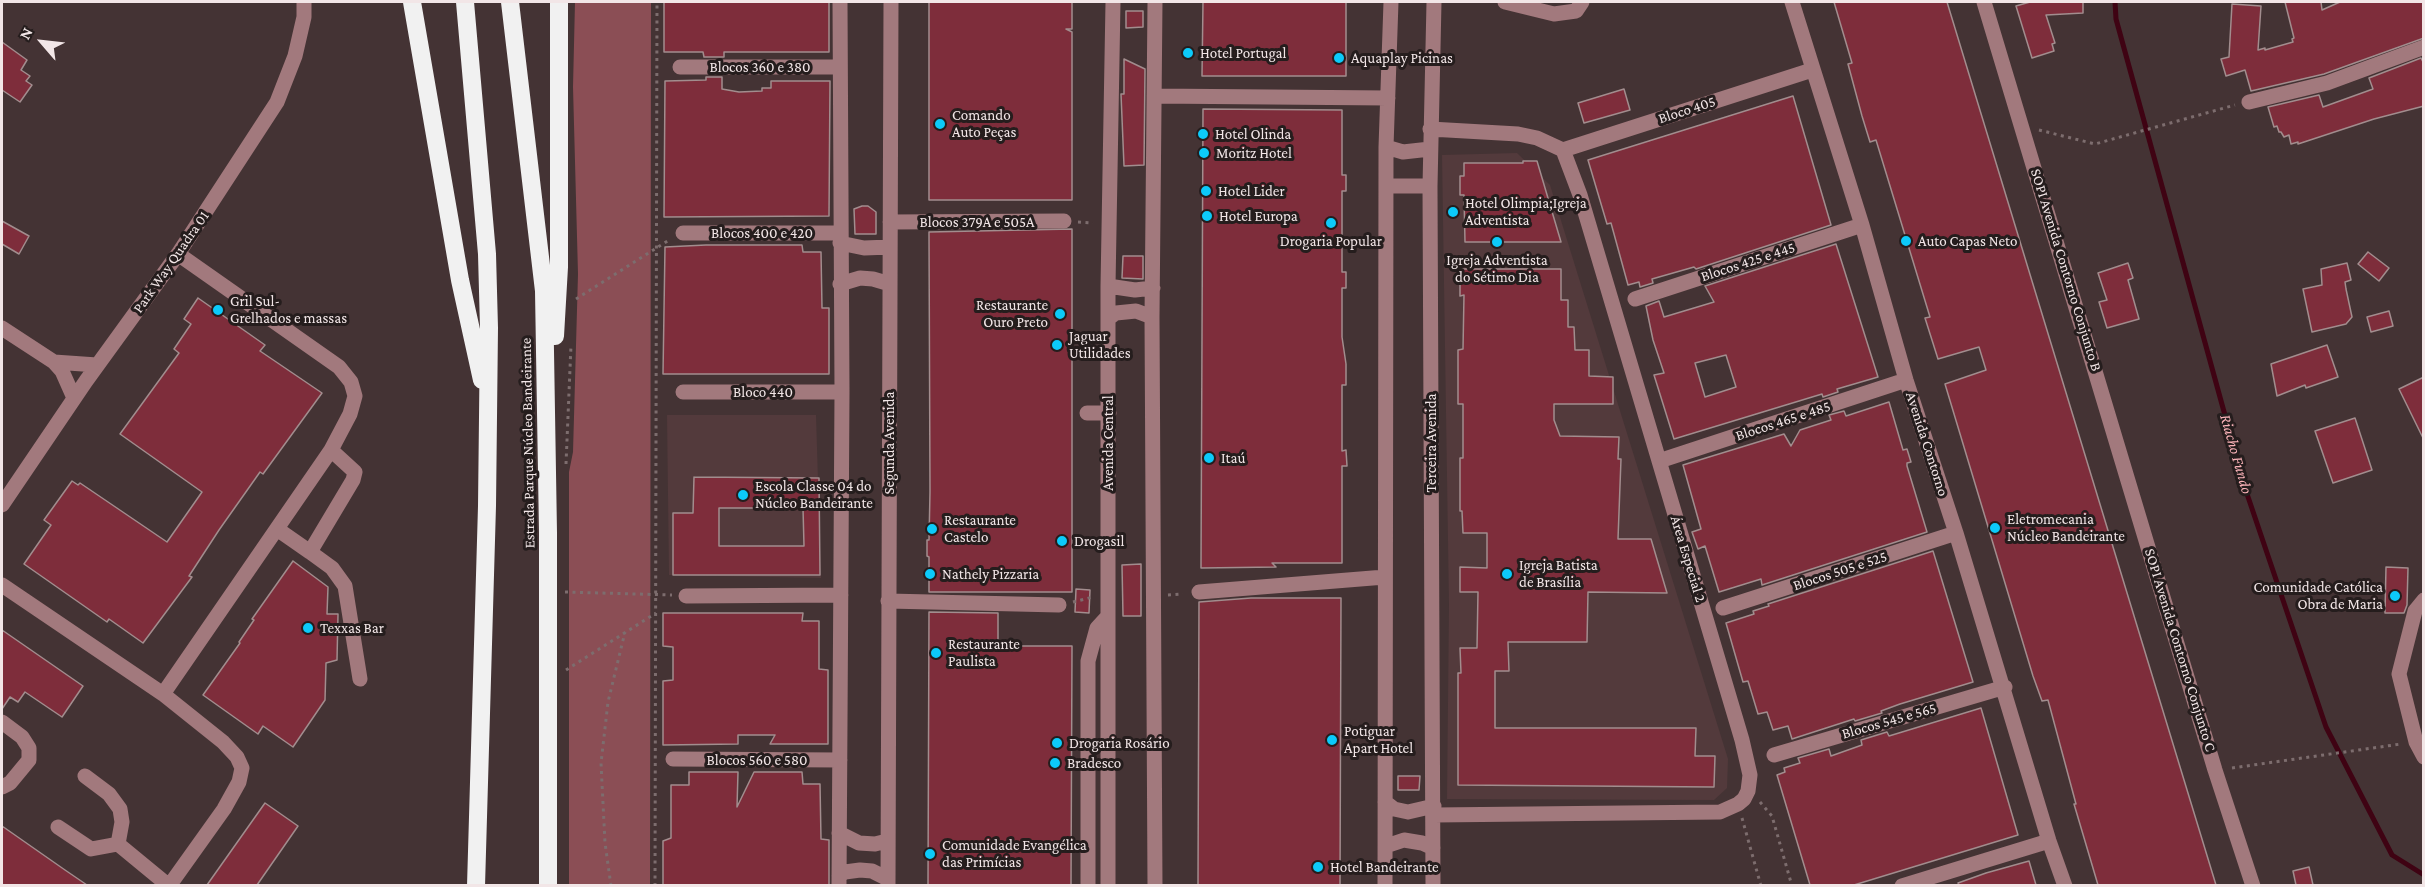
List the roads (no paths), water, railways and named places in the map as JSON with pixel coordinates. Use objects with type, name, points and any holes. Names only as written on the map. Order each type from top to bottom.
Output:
[{"type":"highway","points":[[412,2],[460,280],[488,411]]},
{"type":"highway","points":[[465,2],[487,254],[488,411],[476,885]]},
{"type":"highway","name":"Estrada Parque Núcleo Bandeirante","points":[[510,2],[544,291],[548,885]]},
{"type":"highway","points":[[547,476],[559,267],[559,2]]},
{"type":"street","name":"Park Way Quadra 01","points":[[2,505],[97,365],[178,254],[277,102],[295,56],[304,2]]},
{"type":"street","points":[[839,881],[842,392],[840,2]]},
{"type":"street","name":"Segunda Avenida","points":[[888,882],[891,2]]},
{"type":"street","name":"Avenida Central","points":[[1108,885],[1110,318],[1108,286],[1113,2]]},
{"type":"street","points":[[1155,2],[1152,316],[1155,885]]},
{"type":"street","points":[[1385,885],[1388,186],[1386,147],[1392,2]]},
{"type":"street","name":"Terceira Avenida","points":[[1433,885],[1430,129],[1434,2]]},
{"type":"street","points":[[1505,2],[1554,14],[1576,11],[1582,2]]},
{"type":"street","name":"Avenida Contorno","points":[[1792,2],[1862,225],[1906,380],[2005,687],[2049,841],[2065,885]]},
{"type":"street","name":"SOPI Avenida Contorno Conjunto B","points":[[1984,2],[2109,413]]},
{"type":"street","points":[[2249,102],[2327,83],[2424,47]]},
{"type":"street","name":"Blocos 360 e 380","points":[[680,67],[840,67]]},
{"type":"street","name":"Bloco 405","points":[[1563,150],[1812,70]]},
{"type":"street","points":[[1154,96],[1388,98]]},
{"type":"street","points":[[1430,129],[1518,134],[1537,138],[1563,150]]},
{"type":"street","points":[[1386,147],[1403,152],[1430,149]]},
{"type":"street","name":"Área Especial 2","points":[[1434,811],[1720,812],[1738,804],[1748,791],[1750,775],[1742,740],[1580,195],[1563,150]]},
{"type":"street","points":[[1388,186],[1430,186]]},
{"type":"street","name":"Blocos 379A e 505A","points":[[890,222],[1064,221]]},
{"type":"street","name":"Blocos 425 e 445","points":[[1635,299],[1862,225]]},
{"type":"street","name":"Blocos 400 e 420","points":[[683,233],[840,238],[864,248],[890,247]]},
{"type":"street","points":[[163,694],[331,450],[350,414],[355,396],[351,382],[339,367],[178,254]]},
{"type":"street","points":[[840,284],[860,278],[890,284]]},
{"type":"street","points":[[1108,286],[1135,290],[1153,288]]},
{"type":"street","points":[[1110,318],[1116,313],[1136,311],[1152,316]]},
{"type":"street","points":[[2,328],[54,362],[62,371],[74,398]]},
{"type":"street","points":[[54,362],[97,365]]},
{"type":"street","name":"Blocos 465 e 485","points":[[1659,461],[1906,380]]},
{"type":"street","name":"Bloco 440","points":[[683,392],[842,392]]},
{"type":"street","points":[[1087,413],[1109,413]]},
{"type":"street","name":"SOPI Avenida Contorno Conjunto C","points":[[2109,413],[2216,770],[2253,885]]},
{"type":"street","points":[[310,552],[353,480],[355,472],[331,450]]},
{"type":"street","points":[[277,529],[332,568],[345,586],[360,679]]},
{"type":"street","name":"Blocos 505 e 525","points":[[1723,608],[1956,533]]},
{"type":"street","points":[[1199,592],[1385,577]]},
{"type":"street","points":[[2,585],[163,694],[223,742],[237,757],[242,768],[239,782],[224,809],[169,885],[118,844],[91,849],[58,827]]},
{"type":"street","points":[[686,596],[841,595]]},
{"type":"street","points":[[2424,600],[2415,611],[2399,674],[2416,742],[2424,757]]},
{"type":"street","points":[[888,601],[1059,605]]},
{"type":"street","points":[[1088,885],[1088,661],[1097,628],[1108,616]]},
{"type":"street","name":"Blocos 545 e 565","points":[[1774,755],[2005,687]]},
{"type":"street","points":[[2,722],[22,737],[29,748],[29,760],[9,783],[2,787]]},
{"type":"street","name":"Blocos 560 e 580","points":[[673,759],[840,760]]},
{"type":"street","points":[[85,776],[109,794],[120,809],[122,822],[118,844]]},
{"type":"street","points":[[1385,802],[1394,809],[1407,812],[1434,811]]},
{"type":"street","points":[[839,833],[859,843],[887,842]]},
{"type":"street","points":[[1386,846],[1404,840],[1422,843],[1433,848]]},
{"type":"street","points":[[1902,885],[2049,841]]},
{"type":"street","points":[[839,881],[845,872],[860,870],[872,871],[888,882]]},
{"type":"waterway","name":"Riacho Fundo","points":[[2115,2],[2116,19],[2245,488],[2326,727],[2392,855],[2424,875]]},
{"type":"place","name":"Hotel Portugal","points":[[1188,53]]},
{"type":"place","name":"Aquaplay Picinas","points":[[1339,58]]},
{"type":"place","name":"Comando Auto Peças","points":[[940,124]]},
{"type":"place","name":"Hotel Olinda","points":[[1203,134]]},
{"type":"place","name":"Moritz Hotel","points":[[1204,153]]},
{"type":"place","name":"Hotel Lider","points":[[1206,191]]},
{"type":"place","name":"Hotel Olimpia;Igreja Adventista","points":[[1453,212]]},
{"type":"place","name":"Hotel Europa","points":[[1207,216]]},
{"type":"place","name":"Drogaria Popular","points":[[1331,223]]},
{"type":"place","name":"Auto Capas Neto","points":[[1906,241]]},
{"type":"place","name":"Igreja Adventista do Sétimo Dia","points":[[1497,242]]},
{"type":"place","name":"Gril Sul- Grelhados e massas","points":[[218,310]]},
{"type":"place","name":"Restaurante Ouro Preto","points":[[1060,314]]},
{"type":"place","name":"Jaguar Utilidades","points":[[1057,345]]},
{"type":"place","name":"Itaú","points":[[1209,458]]},
{"type":"place","name":"Escola Classe 04 do Núcleo Bandeirante","points":[[743,495]]},
{"type":"place","name":"Eletromecania Núcleo Bandeirante","points":[[1995,528]]},
{"type":"place","name":"Restaurante Castelo","points":[[932,529]]},
{"type":"place","name":"Drogasil","points":[[1062,541]]},
{"type":"place","name":"Nathely Pizzaria","points":[[930,574]]},
{"type":"place","name":"Igreja Batista de Brasília","points":[[1507,574]]},
{"type":"place","name":"Comunidade Católica Obra de Maria","points":[[2395,596]]},
{"type":"place","name":"Texxas Bar","points":[[308,628]]},
{"type":"place","name":"Restaurante Paulista","points":[[936,653]]},
{"type":"place","name":"Potiguar Apart Hotel","points":[[1332,740]]},
{"type":"place","name":"Drogaria Rosário","points":[[1057,743]]},
{"type":"place","name":"Bradesco","points":[[1055,763]]},
{"type":"place","name":"Comunidade Evangélica das Primícias","points":[[930,854]]},
{"type":"place","name":"Hotel Bandeirante","points":[[1318,867]]}]
